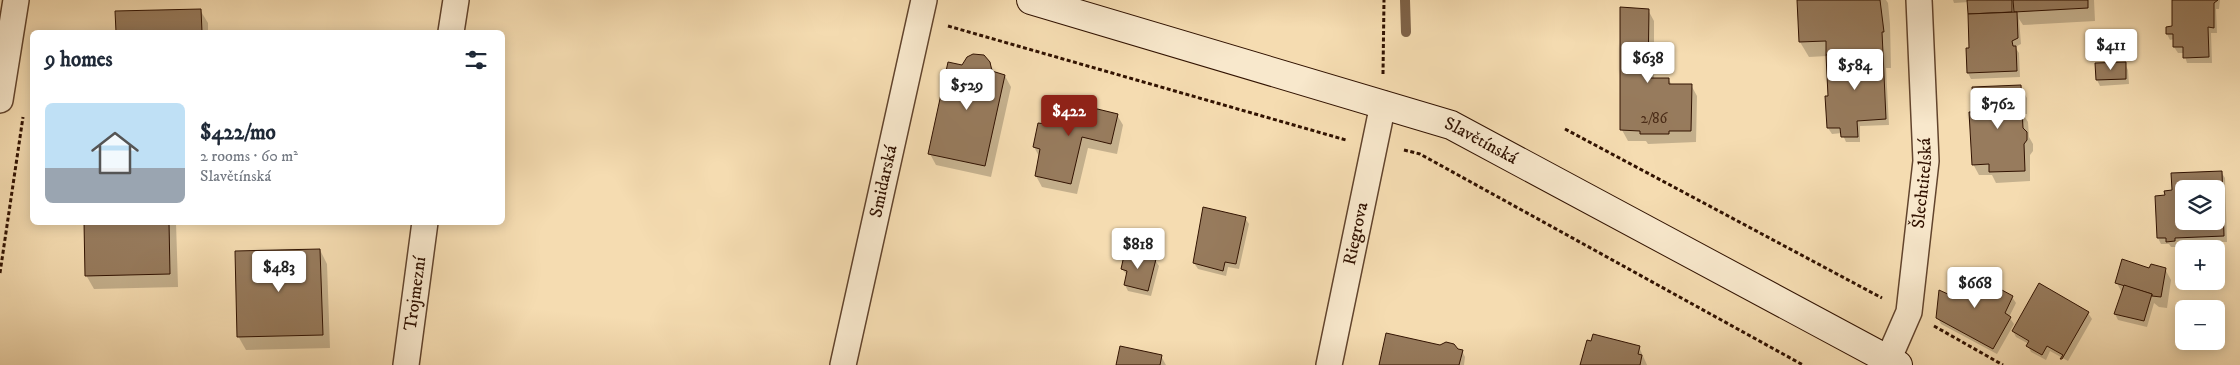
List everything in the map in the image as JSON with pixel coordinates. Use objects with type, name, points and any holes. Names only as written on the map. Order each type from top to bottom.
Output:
[{"type":"street","points":[[0,100],[2,61],[16,0]]},
{"type":"street","points":[[451,30],[456,0]]},
{"type":"street","name":"Smidarská","points":[[843,365],[924,0]]},
{"type":"street","name":"Slavětínská","points":[[1031,0],[1451,125],[1893,362]]},
{"type":"street","name":"Šlechtitelská","points":[[1893,362],[1909,312],[1926,161],[1919,0]]},
{"type":"street","name":"Riegrova","points":[[1330,365],[1383,104]]},
{"type":"street","name":"Trojmezní","points":[[406,365],[426,225]]},
{"type":"path","points":[[1383,104],[1384,0]]},
{"type":"path","points":[[0,273],[24,112]]},
{"type":"path","points":[[1565,128],[1909,312],[2003,365]]},
{"type":"building","points":[[1797,0],[1880,0],[1884,32],[1882,32],[1883,53],[1826,55],[1826,41],[1799,42]]},
{"type":"building","points":[[1967,0],[2012,0],[2012,12],[1968,14]]},
{"type":"building","points":[[2013,0],[2088,0],[2088,8],[2014,12]]},
{"type":"building","points":[[2172,0],[2218,0],[2214,3],[2214,28],[2208,27],[2209,57],[2183,58],[2183,47],[2173,47],[2173,34],[2166,34],[2166,27],[2172,26]]},
{"type":"building","points":[[1620,7],[1649,9],[1648,78],[1669,78],[1669,84],[1692,84],[1691,131],[1669,131],[1669,134],[1640,134],[1640,131],[1620,130]]},
{"type":"building","points":[[201,9],[202,30],[116,30],[115,11]]},
{"type":"building","points":[[2017,12],[2018,38],[2012,41],[2013,46],[2016,46],[2017,71],[1967,73],[1966,48],[1969,48],[1968,14]]},
{"type":"building","points":[[1883,53],[1886,119],[1857,121],[1858,137],[1841,137],[1840,128],[1827,128],[1825,96],[1828,96],[1826,55]]},
{"type":"building","points":[[973,54],[984,55],[990,62],[992,71],[1005,75],[985,166],[928,154],[948,62],[962,65],[967,57]]},
{"type":"building","points":[[2126,62],[2126,79],[2096,80],[2095,63]]},
{"type":"building","points":[[2021,85],[2022,103],[2002,104],[2003,111],[2022,110],[2023,128],[2027,132],[2027,140],[2024,144],[2025,171],[1989,172],[1989,164],[1972,165],[1969,112],[1990,111],[1990,104],[1973,105],[1972,87]]},
{"type":"building","points":[[1052,98],[1118,114],[1111,144],[1082,137],[1071,184],[1035,176],[1040,149],[1033,147],[1038,123],[1046,124]]},
{"type":"building","points":[[2222,171],[2222,180],[2175,180],[2175,230],[2224,230],[2224,236],[2175,238],[2175,241],[2166,242],[2166,238],[2157,238],[2155,196],[2165,195],[2164,191],[2172,190],[2171,173]]},
{"type":"building","points":[[1203,207],[1246,217],[1236,264],[1225,262],[1223,271],[1193,263]]},
{"type":"building","points":[[84,225],[169,225],[170,274],[85,276]]},
{"type":"building","points":[[320,249],[323,335],[237,337],[235,251]]},
{"type":"building","points":[[1125,251],[1156,259],[1148,291],[1124,285],[1127,271],[1121,269]]},
{"type":"building","points":[[2122,259],[2149,268],[2151,264],[2166,268],[2161,297],[2152,296],[2152,294],[2115,283]]},
{"type":"building","points":[[1963,269],[2013,296],[2005,313],[2011,317],[1993,349],[1936,318],[1939,290],[1950,295]]},
{"type":"building","points":[[2039,283],[2089,312],[2062,359],[2060,359],[2063,355],[2047,346],[2042,355],[2026,346],[2029,341],[2012,331]]},
{"type":"building","points":[[2124,285],[2152,294],[2144,321],[2114,314]]},
{"type":"building","points":[[1386,333],[1440,345],[1446,342],[1454,344],[1458,349],[1463,350],[1459,365],[1379,365]]},
{"type":"building","points":[[1593,334],[1640,346],[1638,354],[1642,355],[1640,365],[1580,365],[1587,340],[1591,341]]},
{"type":"building","points":[[1120,346],[1162,355],[1160,365],[1116,365]]},
{"type":"waterway","points":[[1405,0],[1406,32]]}]
